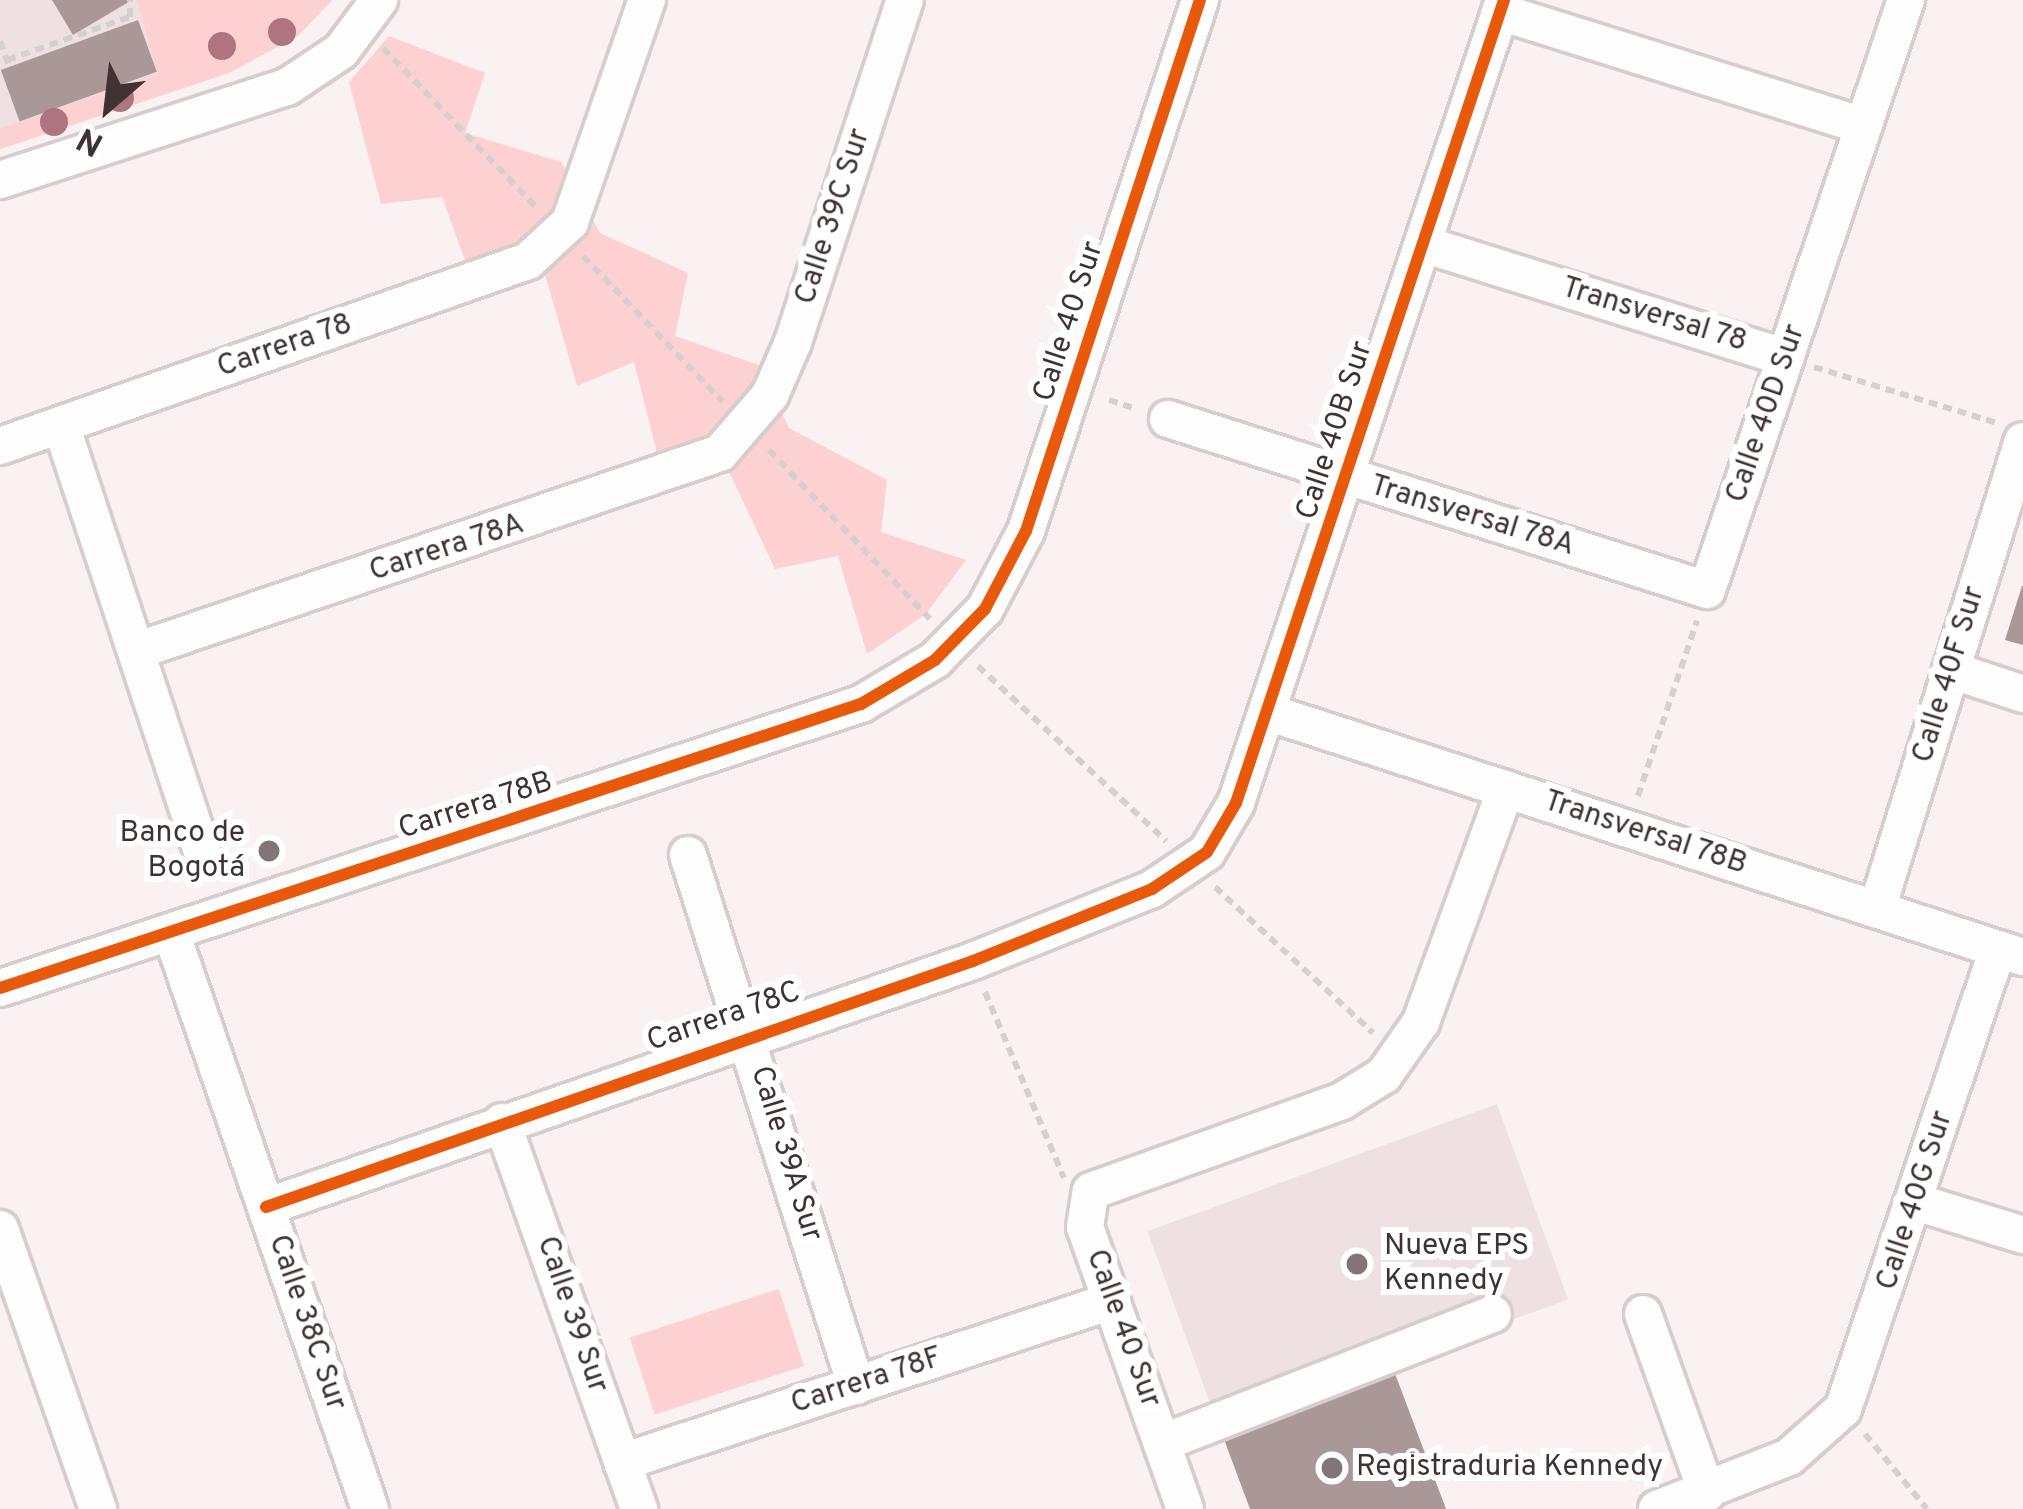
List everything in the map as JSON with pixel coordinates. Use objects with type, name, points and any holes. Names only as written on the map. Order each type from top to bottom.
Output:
[{"type":"street","points":[[562,234],[647,0]]},
{"type":"street","name":"Calle 39C Sur","points":[[748,428],[793,342],[905,0]]},
{"type":"street","name":"Calle 40 Sur","points":[[954,643],[985,609],[1026,531],[1200,0]]},
{"type":"street","name":"Calle 40D Sur","points":[[1707,590],[1906,0]]},
{"type":"street","points":[[1502,6],[1864,126]]},
{"type":"street","name":"Calle 40B Sur","points":[[1192,866],[1236,803],[1502,6]]},
{"type":"street","points":[[0,180],[287,87],[372,14]]},
{"type":"street","name":"Carrera 78","points":[[0,446],[499,273],[562,234]]},
{"type":"street","name":"Transversal 78","points":[[1423,244],[1786,358]]},
{"type":"street","name":"Transversal 78A","points":[[1168,419],[1707,590]]},
{"type":"street","points":[[61,424],[202,851]]},
{"type":"street","name":"Carrera 78A","points":[[136,651],[682,471],[720,453],[748,428]]},
{"type":"street","name":"Calle 40F Sur","points":[[1877,909],[1952,670],[2012,432]]},
{"type":"street","name":"Carrera 78B","points":[[0,988],[861,704],[912,679],[954,643]]},
{"type":"street","points":[[1952,670],[2023,694]]},
{"type":"street","name":"Transversal 78B","points":[[1267,712],[2011,953]]},
{"type":"street","points":[[1088,1198],[1117,1176],[1342,1101],[1384,1075],[1410,1044],[1506,789]]},
{"type":"street","name":"Calle 39A Sur","points":[[688,855],[856,1386]]},
{"type":"street","name":"Carrera 78C","points":[[266,1207],[748,1034],[973,961],[1192,866]]},
{"type":"street","name":"Calle 38C Sur","points":[[171,932],[370,1509]]},
{"type":"street","name":"Calle 40G Sur","points":[[1707,1492],[1814,1442],[1843,1409],[2011,953]]},
{"type":"street","name":"Calle 39 Sur","points":[[502,1122],[639,1509]]},
{"type":"street","name":"Calle 40 Sur","points":[[1088,1198],[1085,1226],[1185,1509]]},
{"type":"street","points":[[1916,1202],[2023,1235]]},
{"type":"street","points":[[0,1229],[13,1308],[98,1509]]},
{"type":"street","name":"Carrera 78F","points":[[622,1462],[1112,1301]]},
{"type":"street","points":[[1162,1444],[1493,1314]]},
{"type":"street","points":[[1643,1314],[1707,1492],[1657,1509]]},
{"type":"path","points":[[0,41],[8,63],[130,16],[130,0]]},
{"type":"path","points":[[372,14],[562,234],[954,643]]},
{"type":"path","points":[[1627,828],[1707,590]]},
{"type":"path","points":[[973,961],[1055,1170],[1088,1198]]},
{"type":"path","points":[[1843,1409],[1927,1509]]},
{"type":"shaded area","points":[[0,0],[332,0],[298,36],[229,73],[0,149]]},
{"type":"shaded area","points":[[137,0],[332,0],[298,36],[229,73],[0,149],[0,129],[157,73]]},
{"type":"shaded area","points":[[389,36],[485,73],[465,133],[561,162],[600,233],[688,273],[675,336],[759,365],[789,428],[887,480],[881,532],[966,560],[926,614],[867,654],[838,556],[775,569],[720,453],[663,477],[634,362],[577,386],[545,274],[466,263],[442,197],[381,204],[349,82]]},
{"type":"shaded area","name":"Nueva EPS Kennedy","points":[[1497,1104],[1568,1299],[1219,1427],[1147,1231]]},
{"type":"shaded area","points":[[779,1289],[804,1366],[655,1415],[630,1338]]},
{"type":"building","points":[[52,0],[132,0],[73,35]]},
{"type":"building","points":[[138,20],[157,72],[20,122],[1,70]]},
{"type":"building","points":[[2023,586],[2023,645],[2005,640]]},
{"type":"building","name":"Registraduria Kennedy","points":[[1391,1363],[1446,1509],[1250,1509],[1219,1426]]},
{"type":"cycle path","points":[[0,988],[861,704],[935,660],[985,609],[1026,531],[1200,0]]},
{"type":"cycle path","points":[[266,1207],[973,961],[1152,889],[1207,852],[1236,803],[1504,0]]},
{"type":"place","name":"Banco de Bogotá","points":[[269,851]]},
{"type":"place","name":"Nueva EPS Kennedy","points":[[1357,1264]]},
{"type":"place","name":"Registraduria Kennedy","points":[[1332,1468]]}]
